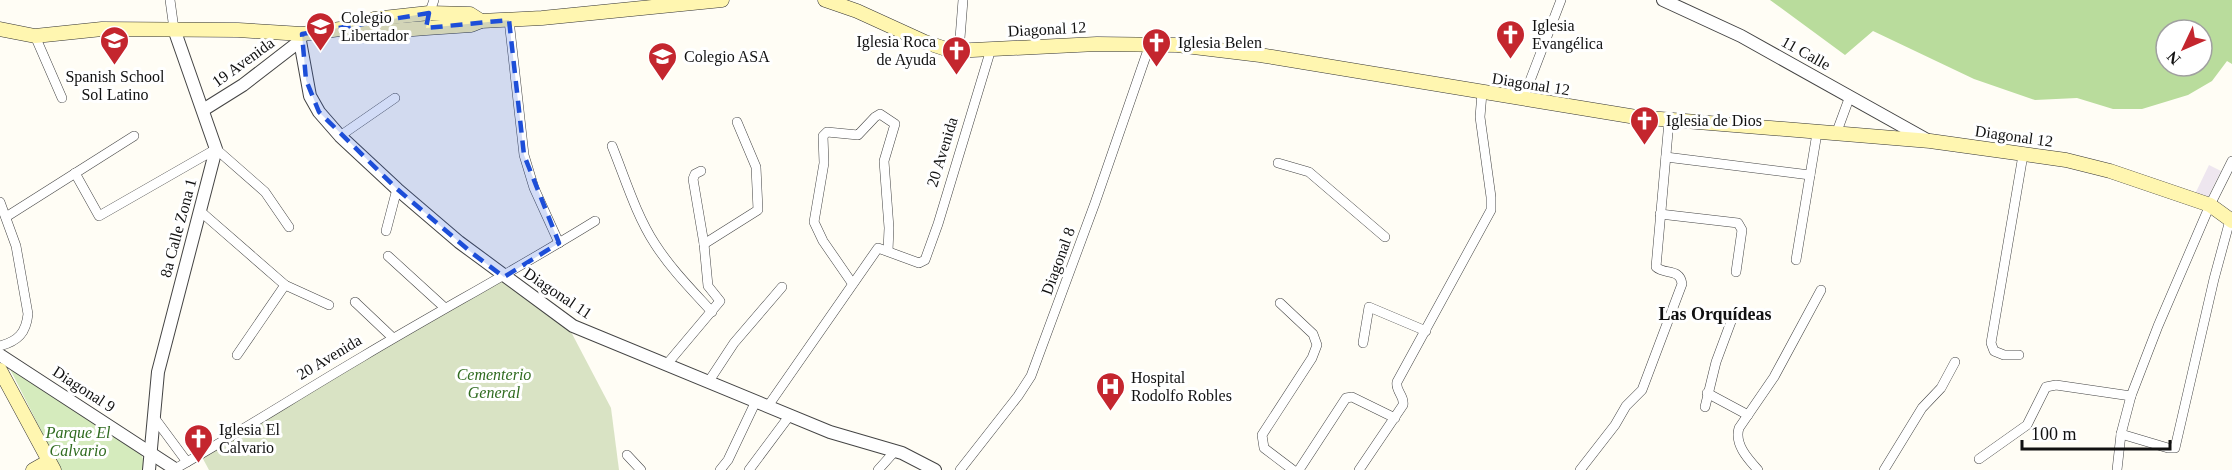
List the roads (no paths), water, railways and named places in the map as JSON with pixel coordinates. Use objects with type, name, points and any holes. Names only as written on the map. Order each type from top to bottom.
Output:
[{"type":"main road","points":[[363,26],[375,32],[471,25],[481,21],[508,20],[636,4],[722,0]]},
{"type":"main road","name":"Diagonal 12","points":[[825,0],[846,3],[925,42],[959,51],[1049,45],[1178,45],[1260,55],[1482,93],[1669,121],[1930,141],[2023,154],[2089,165],[2210,205],[2231,220]]},
{"type":"main road","points":[[0,29],[35,36],[102,30],[174,29],[301,37],[363,26],[374,19],[431,7],[470,14],[481,21]]},
{"type":"main road","points":[[0,370],[51,465],[33,470]]},
{"type":"street","points":[[170,0],[174,29],[216,149],[265,192],[289,226]]},
{"type":"street","points":[[959,51],[963,0]]},
{"type":"street","points":[[1523,99],[1562,0]]},
{"type":"street","name":"11 Calle","points":[[1663,0],[1741,36],[1930,141]]},
{"type":"street","points":[[426,28],[431,7]]},
{"type":"street","points":[[508,20],[524,154],[534,188],[559,243]]},
{"type":"street","points":[[35,36],[62,98]]},
{"type":"street","name":"19 Avenida","points":[[203,110],[243,85],[301,37]]},
{"type":"street","name":"Diagonal 11","points":[[301,37],[310,96],[319,112],[340,136],[459,242],[578,329],[830,432],[895,451],[935,470]]},
{"type":"street","name":"Diagonal 8","points":[[960,470],[1018,396],[1035,366],[1150,44]]},
{"type":"street","name":"20 Avenida","points":[[888,251],[921,263],[925,260],[991,49]]},
{"type":"street","points":[[1359,470],[1404,403],[1397,382],[1491,210],[1480,117],[1482,93]]},
{"type":"street","points":[[1836,134],[1850,96]]},
{"type":"street","points":[[340,136],[395,98]]},
{"type":"street","points":[[768,406],[852,283],[879,249],[888,251],[889,228],[884,157],[894,124],[880,114],[858,135],[827,132],[823,136],[824,163],[814,222],[823,241],[852,283]]},
{"type":"street","points":[[1580,470],[1615,425],[1626,406],[1642,390],[1682,288],[1683,282],[1679,276],[1673,272],[1658,270],[1656,267],[1669,121]]},
{"type":"street","points":[[704,244],[758,210],[756,167],[737,122]]},
{"type":"street","points":[[1796,260],[1817,132]]},
{"type":"street","points":[[6,217],[134,136]]},
{"type":"street","points":[[612,146],[654,242],[672,267],[712,312]]},
{"type":"street","points":[[75,173],[99,216],[216,149]]},
{"type":"street","name":"8a Calle Zona 1","points":[[149,470],[158,372],[216,149]]},
{"type":"street","points":[[2019,355],[2004,355],[1994,351],[1991,343],[2023,154]]},
{"type":"street","points":[[1666,157],[1810,175]]},
{"type":"street","points":[[2116,470],[2121,434],[2131,396],[2158,326],[2210,205],[2232,161]]},
{"type":"street","points":[[1278,163],[1309,172],[1385,237]]},
{"type":"street","points":[[667,364],[720,301],[708,286],[704,244],[693,178],[701,171]]},
{"type":"street","points":[[386,231],[397,189]]},
{"type":"street","points":[[0,202],[16,246],[28,314],[27,325],[17,340],[0,346]]},
{"type":"street","points":[[200,211],[285,285],[329,305]]},
{"type":"street","points":[[1660,214],[1738,223],[1742,230],[1736,272]]},
{"type":"street","points":[[2121,434],[2175,448],[2214,279],[2231,220]]},
{"type":"street","name":"20 Avenida","points":[[174,470],[393,338],[504,276],[595,221]]},
{"type":"street","points":[[388,256],[445,308]]},
{"type":"street","points":[[237,356],[285,285]]},
{"type":"street","points":[[709,381],[734,343],[782,288]]},
{"type":"street","points":[[1758,470],[1744,452],[1737,437],[1739,428],[1783,361],[1821,290]]},
{"type":"street","points":[[355,302],[393,338]]},
{"type":"street","points":[[1280,303],[1313,334],[1317,345],[1312,358],[1262,435],[1264,448],[1293,470]]},
{"type":"street","points":[[1363,343],[1369,308],[1426,331]]},
{"type":"street","points":[[1705,407],[1707,393],[1732,320]]},
{"type":"street","name":"Diagonal 9","points":[[0,355],[174,470]]},
{"type":"street","points":[[1884,470],[1922,408],[1946,381],[1955,362]]},
{"type":"street","points":[[1979,459],[2027,425],[2046,387],[2056,385],[2131,396]]},
{"type":"street","points":[[1707,393],[1748,415]]},
{"type":"street","points":[[1299,470],[1335,413],[1348,397],[1395,418]]},
{"type":"street","points":[[720,470],[728,460],[756,401]]},
{"type":"street","points":[[749,470],[790,415]]},
{"type":"street","points":[[153,416],[187,462]]},
{"type":"street","points":[[878,470],[895,451]]},
{"type":"street","points":[[627,455],[641,470]]},
{"type":"place","name":"Colegio Libertador","points":[[320,52]]},
{"type":"place","name":"Iglesia Evangélica","points":[[1511,60]]},
{"type":"place","name":"Spanish School Sol Latino","points":[[115,66]]},
{"type":"place","name":"Iglesia Belen","points":[[1157,68]]},
{"type":"place","name":"Iglesia Roca de Ayuda","points":[[957,76]]},
{"type":"place","name":"Colegio ASA","points":[[663,82]]},
{"type":"place","name":"Iglesia de Dios","points":[[1645,146]]},
{"type":"place","name":"Hospital Rodolfo Robles","points":[[1110,412]]},
{"type":"place","name":"Iglesia El Calvario","points":[[198,464]]},
{"type":"district","name":"Las Orquídeas","points":[[1715,314]]},
{"type":"park label","name":"Cementerio General","points":[[494,383]]},
{"type":"park label","name":"Parque El Calvario","points":[[78,441]]}]
